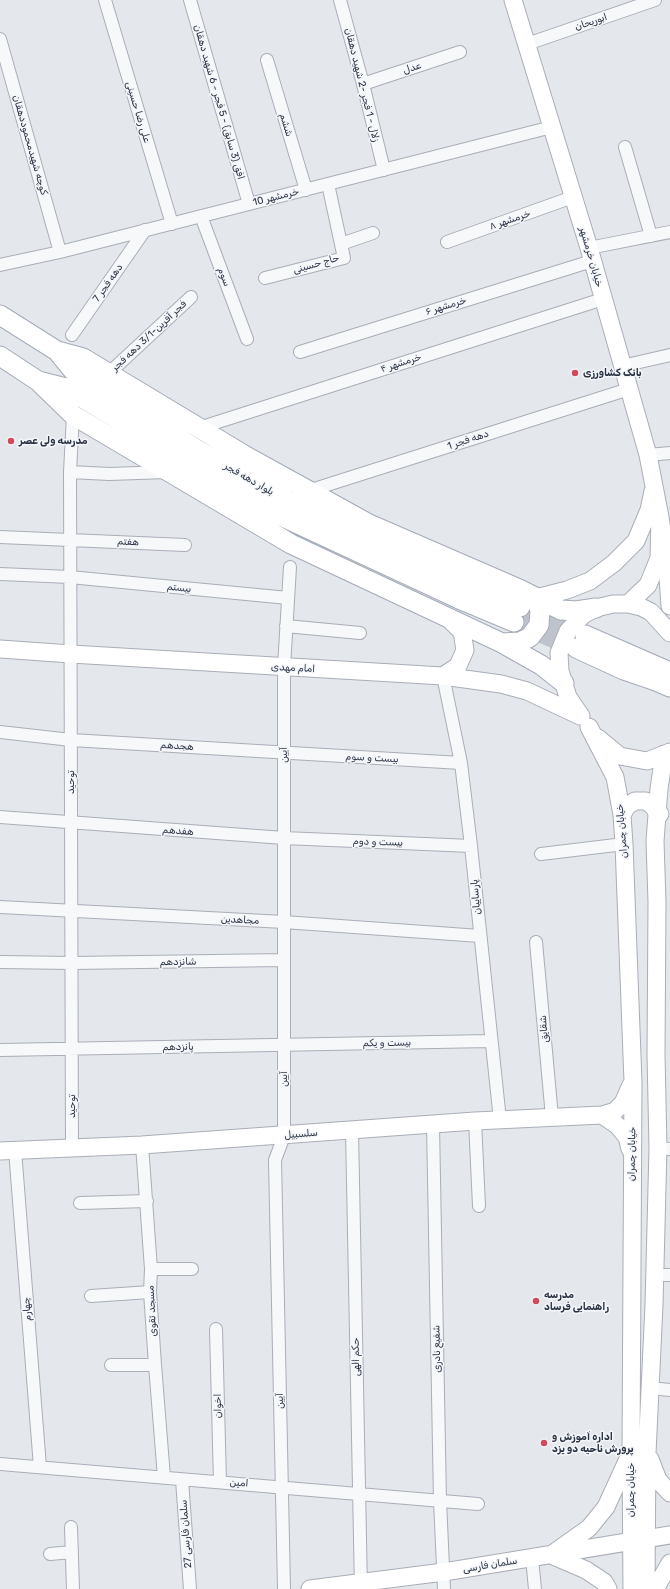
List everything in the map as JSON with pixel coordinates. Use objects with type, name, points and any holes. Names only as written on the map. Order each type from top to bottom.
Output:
[{"type":"main road","name":"خیابان خرمشهر","points":[[513,0],[590,254],[665,516]]},
{"type":"main road","name":"بلوار دهه فجر","points":[[0,316],[57,351],[76,374],[198,450],[288,501],[474,588],[517,615],[459,599],[272,512],[66,388],[38,381],[0,356]]},
{"type":"main road","points":[[57,351],[83,358],[199,428],[308,491],[369,524],[561,610],[576,611],[613,604],[628,604],[641,607],[651,612],[670,633]]},
{"type":"main road","points":[[38,381],[73,415],[291,544],[502,643],[540,665],[564,683]]},
{"type":"main road","points":[[536,598],[567,590],[590,581],[614,563],[636,541],[648,510],[655,483]]},
{"type":"main road","points":[[665,516],[669,564],[670,606]]},
{"type":"main road","points":[[628,604],[648,585],[659,558],[665,516]]},
{"type":"main road","points":[[502,643],[520,642],[530,637],[539,625],[540,611],[536,598]]},
{"type":"main road","points":[[596,608],[583,614],[568,631],[559,653],[560,671],[568,697],[599,739],[620,756],[647,761],[667,753]]},
{"type":"main road","points":[[442,676],[458,666],[465,650],[462,632],[449,619]]},
{"type":"main road","points":[[580,642],[628,663],[656,681],[670,687]]},
{"type":"main road","name":"امام مهدی","points":[[0,649],[442,676],[502,684],[527,691],[585,721]]},
{"type":"main road","points":[[628,663],[670,672]]},
{"type":"main road","name":"خیابان چمران","points":[[585,721],[615,777],[622,815],[624,844],[633,1082],[631,1386],[639,1452],[639,1540],[632,1589]]},
{"type":"main road","name":"خیابان چمران","points":[[639,1452],[650,1388],[662,1275],[664,1093],[655,841],[667,753]]},
{"type":"main road","points":[[622,815],[627,806],[636,801],[646,801],[654,807],[658,816],[670,803]]},
{"type":"main road","name":"سلسبیل","points":[[8,1150],[72,1149],[142,1145],[284,1136],[475,1121],[602,1115],[615,1111],[623,1103],[633,1082]]},
{"type":"main road","points":[[602,1115],[618,1126],[627,1137],[632,1154]]},
{"type":"main road","points":[[631,1386],[650,1388]]},
{"type":"main road","points":[[551,1555],[589,1528],[606,1507],[620,1478],[639,1452],[658,1480],[670,1493]]},
{"type":"main road","name":"سلمان فارسی","points":[[310,1589],[361,1586],[670,1535]]},
{"type":"main road","name":"خیابان چمران","points":[[639,1540],[646,1589]]},
{"type":"main road","points":[[551,1555],[586,1570],[604,1582],[608,1589]]},
{"type":"main road","points":[[655,1589],[670,1563]]},
{"type":"street","name":"علی رضا حسینی","points":[[105,0],[172,224]]},
{"type":"street","name":"افق (3 سابق) - 5 فجر - 6 شهید دهقان","points":[[190,0],[248,204]]},
{"type":"street","name":"زلال - 1 فجر -2 شهید دهقان","points":[[340,0],[363,84],[384,170]]},
{"type":"street","name":"ابوریحان","points":[[527,44],[655,0]]},
{"type":"street","name":"کوچه شهیدمحموددهقان","points":[[0,39],[60,252]]},
{"type":"street","name":"عدل","points":[[363,84],[460,52]]},
{"type":"street","name":"ششم","points":[[267,60],[306,190]]},
{"type":"street","name":"خرمشهر 10","points":[[0,265],[60,252],[552,127]]},
{"type":"street","points":[[625,147],[651,236]]},
{"type":"street","name":"حاج حسینی","points":[[264,278],[344,258],[328,184]]},
{"type":"street","name":"خرمشهر ۸","points":[[447,242],[573,197]]},
{"type":"street","name":"سوم","points":[[201,216],[247,339]]},
{"type":"street","name":"دهه فجر 7","points":[[72,335],[145,230]]},
{"type":"street","name":"خرمشهر ۶","points":[[300,352],[590,254],[670,232]]},
{"type":"street","points":[[341,244],[373,233]]},
{"type":"street","name":"فجر آفرین-3/1 دهه فجر","points":[[108,374],[191,297]]},
{"type":"street","name":"خرمشهر ۴","points":[[199,428],[602,299]]},
{"type":"street","points":[[622,366],[670,355]]},
{"type":"street","name":"دهه فجر 1","points":[[308,491],[629,389]]},
{"type":"street","name":"توحید","points":[[72,1149],[70,472],[73,415]]},
{"type":"street","points":[[648,455],[670,453]]},
{"type":"street","points":[[70,472],[109,474],[167,472]]},
{"type":"street","name":"هفتم","points":[[0,537],[185,545]]},
{"type":"street","name":"آیین","points":[[284,1589],[275,1160],[284,1136],[283,753],[284,667],[290,567]]},
{"type":"street","points":[[0,574],[70,577]]},
{"type":"street","name":"بیستم","points":[[70,577],[288,598]]},
{"type":"street","points":[[286,626],[360,633]]},
{"type":"street","name":"پارساییان","points":[[442,676],[461,763],[472,846],[490,1041],[500,1120]]},
{"type":"street","name":"هجدهم","points":[[0,732],[71,740],[283,753]]},
{"type":"street","name":"بیست و سوم","points":[[283,753],[461,763]]},
{"type":"street","name":"هفدهم","points":[[0,817],[284,838]]},
{"type":"street","name":"بیست و دوم","points":[[284,838],[472,846]]},
{"type":"street","points":[[541,854],[624,844]]},
{"type":"street","name":"مجاهدین","points":[[0,907],[284,922],[480,936]]},
{"type":"street","name":"شقایق","points":[[536,942],[552,1117]]},
{"type":"street","name":"شانزدهم","points":[[0,962],[72,963],[284,960]]},
{"type":"street","name":"بیست و یکم","points":[[284,1045],[490,1041]]},
{"type":"street","name":"پانزدهم","points":[[0,1050],[284,1045]]},
{"type":"street","points":[[475,1121],[479,1206]]},
{"type":"street","name":"شفیع نادری","points":[[433,1125],[440,1500],[444,1589]]},
{"type":"street","name":"حکم الهی","points":[[352,1130],[361,1586]]},
{"type":"street","name":"مسجد تقوی","points":[[142,1145],[151,1269],[150,1292],[164,1477]]},
{"type":"street","name":"چهارم","points":[[8,1150],[40,1467]]},
{"type":"street","points":[[80,1203],[147,1201]]},
{"type":"street","points":[[151,1269],[192,1269]]},
{"type":"street","points":[[91,1296],[150,1292]]},
{"type":"street","name":"اخوان","points":[[216,1329],[220,1482]]},
{"type":"street","points":[[112,1365],[155,1365]]},
{"type":"street","points":[[650,1388],[670,1390]]},
{"type":"street","name":"امین","points":[[0,1464],[478,1504]]},
{"type":"street","name":"سلمان فارسی 27","points":[[182,1480],[190,1589]]},
{"type":"street","points":[[71,1527],[73,1589]]},
{"type":"street","points":[[50,1554],[72,1552]]},
{"type":"street","points":[[532,1558],[535,1589]]},
{"type":"tunnel","points":[[520,607],[585,635]]},
{"type":"tunnel","points":[[514,622],[576,648]]},
{"type":"place","name":"بانک کشاورزی","points":[[575,373]]},
{"type":"place","name":"مدرسه ولی عصر","points":[[11,441]]},
{"type":"place","name":"مدرسه راهنمایی فرساد","points":[[536,1301]]},
{"type":"place","name":"اداره آموزش و پرورش ناحیه دو یزد","points":[[544,1443]]}]
